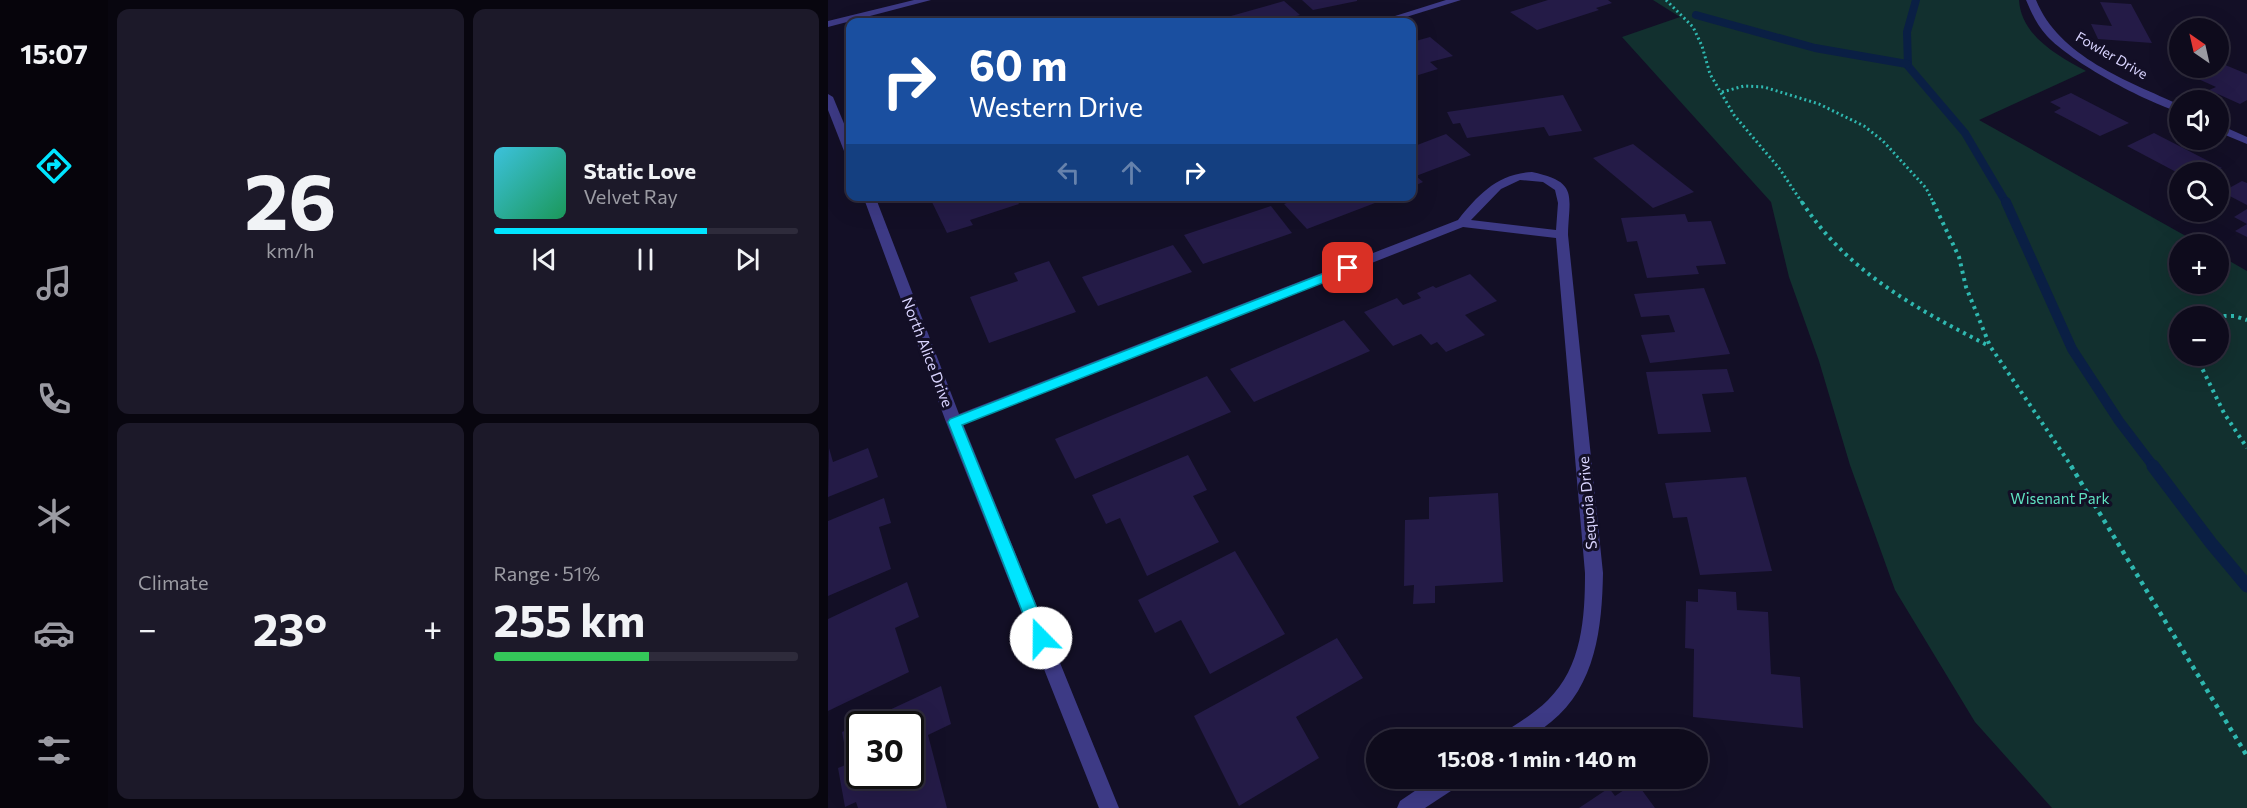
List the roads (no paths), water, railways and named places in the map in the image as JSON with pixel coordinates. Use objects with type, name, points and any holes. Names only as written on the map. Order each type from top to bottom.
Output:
[{"type":"street","points":[[852,18],[926,0]]},
{"type":"street","points":[[1395,18],[1456,0]]},
{"type":"street","name":"Fowler Drive","points":[[2031,0],[2049,32],[2073,53],[2113,77],[2169,104]]},
{"type":"street","points":[[828,24],[846,20]]},
{"type":"street","points":[[828,97],[846,141]]},
{"type":"street","points":[[2229,132],[2247,141]]},
{"type":"street","name":"Sequoia Drive","points":[[1462,224],[1497,184],[1508,179],[1538,176],[1558,185],[1563,194],[1562,235],[1594,573],[1594,615],[1584,659],[1566,693],[1526,729]]},
{"type":"street","name":"North Alice Drive","points":[[871,201],[954,422],[1109,808]]},
{"type":"street","points":[[954,422],[1462,224],[1562,235]]},
{"type":"street","points":[[1407,808],[1436,789]]},
{"type":"waterway","points":[[1916,0],[1907,32],[1908,66],[1965,133],[2007,203]]},
{"type":"waterway","points":[[1696,15],[1815,48],[1907,64]]},
{"type":"waterway","points":[[2007,203],[2072,349],[2119,421],[2154,467]]},
{"type":"waterway","points":[[2153,466],[2211,543],[2247,586]]},
{"type":"park label","name":"Wisenant Park","points":[[2060,498]]}]
